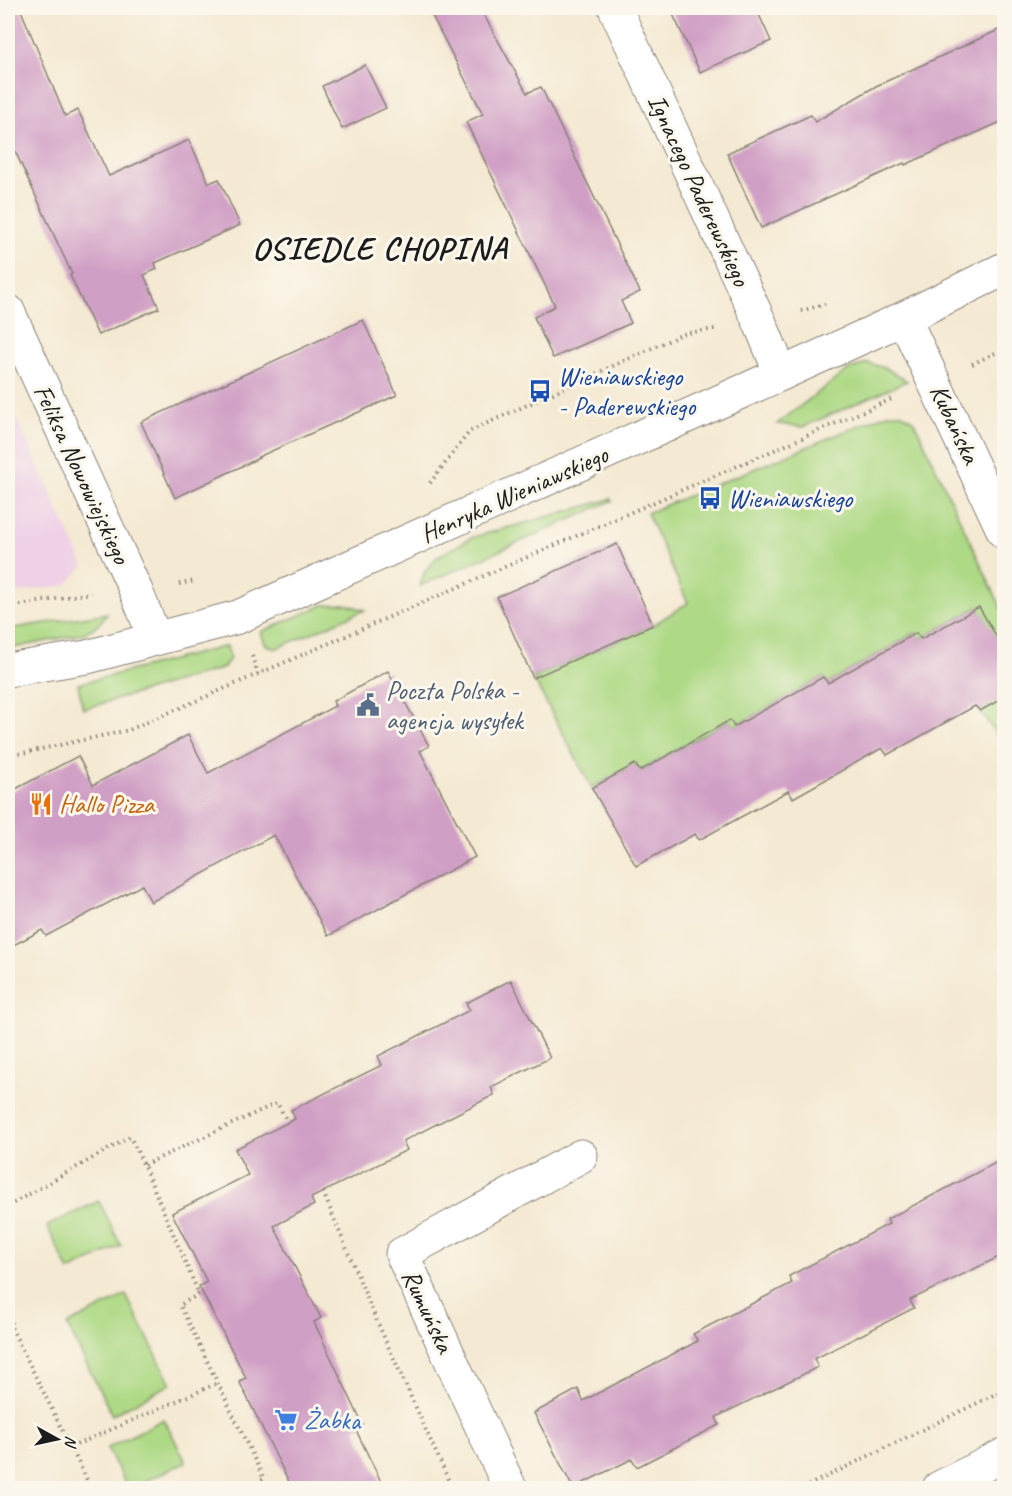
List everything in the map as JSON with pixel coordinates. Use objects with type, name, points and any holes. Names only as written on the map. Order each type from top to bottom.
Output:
[{"type":"street","name":"Ignacego Paderewskiego","points":[[615,8],[760,323],[781,374]]},
{"type":"street","name":"Henryka Wieniawskiego","points":[[8,670],[87,657],[238,617],[781,374],[1005,269]]},
{"type":"street","name":"Feliksa Nowowiejskiego","points":[[8,311],[136,591],[155,638]]},
{"type":"street","name":"Kubańska","points":[[904,318],[1005,532]]},
{"type":"street","name":"Rumuńska","points":[[510,1488],[402,1254],[581,1156]]},
{"type":"street","points":[[939,1488],[1005,1455]]},
{"type":"path","points":[[424,491],[470,431],[683,334],[760,323],[828,303]]},
{"type":"path","points":[[8,759],[14,755],[129,730],[1005,349]]},
{"type":"path","points":[[8,607],[97,592],[136,591],[203,580]]},
{"type":"path","points":[[144,1164],[277,1103],[288,1122]]},
{"type":"path","points":[[8,1206],[130,1137],[144,1164],[199,1294],[180,1305],[264,1479],[247,1488]]},
{"type":"path","points":[[323,1192],[372,1310],[452,1488]]},
{"type":"path","points":[[8,1226],[11,1327],[91,1488]]},
{"type":"path","points":[[71,1448],[218,1383]]},
{"type":"path","points":[[803,1488],[1005,1390]]},
{"type":"shaded area","points":[[8,400],[84,566],[66,585],[8,594]]},
{"type":"green space","points":[[867,363],[885,368],[907,381],[803,427],[777,424],[848,370]]},
{"type":"green space","points":[[889,413],[901,413],[914,421],[1004,614],[1004,651],[978,607],[921,639],[915,633],[828,683],[823,677],[734,727],[729,720],[640,771],[635,764],[592,788],[533,678],[653,625],[688,603],[647,513]]},
{"type":"green space","points":[[611,499],[612,501],[420,586],[425,571],[437,557],[471,538]]},
{"type":"green space","points":[[345,604],[365,610],[275,649],[265,644],[261,632],[323,605]]},
{"type":"green space","points":[[108,613],[97,626],[82,634],[8,649],[8,629]]},
{"type":"green space","points":[[227,646],[230,658],[224,668],[83,709],[78,684]]},
{"type":"green space","points":[[1004,697],[1004,745],[980,711]]},
{"type":"green space","points":[[99,1201],[121,1246],[69,1271],[47,1226]]},
{"type":"green space","points":[[126,1295],[171,1384],[112,1415],[67,1325]]},
{"type":"green space","points":[[164,1419],[186,1462],[128,1488],[107,1448]]},
{"type":"building","points":[[8,8],[20,8],[65,116],[78,110],[109,176],[189,140],[209,183],[219,179],[240,225],[155,263],[157,269],[144,275],[159,308],[98,335],[8,136]]},
{"type":"building","points":[[428,8],[480,8],[527,93],[541,87],[640,292],[621,301],[631,323],[553,358],[534,317],[555,306],[466,122],[483,114]]},
{"type":"building","points":[[670,8],[756,8],[771,41],[700,72]]},
{"type":"building","points":[[1005,27],[1005,120],[761,228],[727,153],[811,115],[815,122],[876,86]]},
{"type":"building","points":[[365,65],[386,108],[342,129],[322,86]]},
{"type":"building","points":[[363,320],[397,395],[258,457],[175,498],[141,422]]},
{"type":"building","points":[[617,544],[653,625],[533,678],[497,597]]},
{"type":"building","points":[[979,607],[1005,651],[1005,697],[980,711],[975,706],[887,755],[882,748],[793,798],[788,791],[699,840],[695,834],[636,866],[592,788],[635,764],[640,771],[730,720],[734,727],[823,677],[828,683],[916,633],[921,639]]},
{"type":"building","points":[[388,671],[429,746],[420,751],[475,857],[328,936],[274,835],[151,902],[142,885],[46,936],[42,930],[8,948],[8,793],[78,756],[93,785],[188,735],[208,773],[335,706],[333,701]]},
{"type":"building","points":[[511,980],[550,1058],[491,1087],[494,1095],[403,1141],[407,1150],[311,1198],[314,1205],[274,1226],[321,1318],[314,1322],[363,1425],[355,1428],[384,1488],[292,1488],[239,1381],[246,1378],[199,1286],[207,1282],[172,1213],[248,1175],[235,1149],[295,1119],[291,1110],[382,1065],[378,1056],[470,1010],[466,1003]]},
{"type":"building","points":[[1005,1158],[1005,1254],[910,1300],[914,1308],[814,1359],[818,1367],[716,1417],[719,1425],[637,1467],[632,1459],[573,1488],[534,1413],[578,1389],[583,1401],[698,1341],[693,1334],[792,1283],[789,1276],[889,1224],[887,1219]]},
{"type":"place","name":"Wieniawskiego - Paderewskiego","points":[[540,391]]},
{"type":"place","name":"Wieniawskiego","points":[[710,498]]},
{"type":"place","name":"Poczta Polska - agencja wysyłek","points":[[368,705]]},
{"type":"place","name":"Hallo Pizza","points":[[41,804]]},
{"type":"place","name":"Żabka","points":[[286,1420]]},
{"type":"district","name":"OSIEDLE CHOPINA","points":[[380,248]]}]
